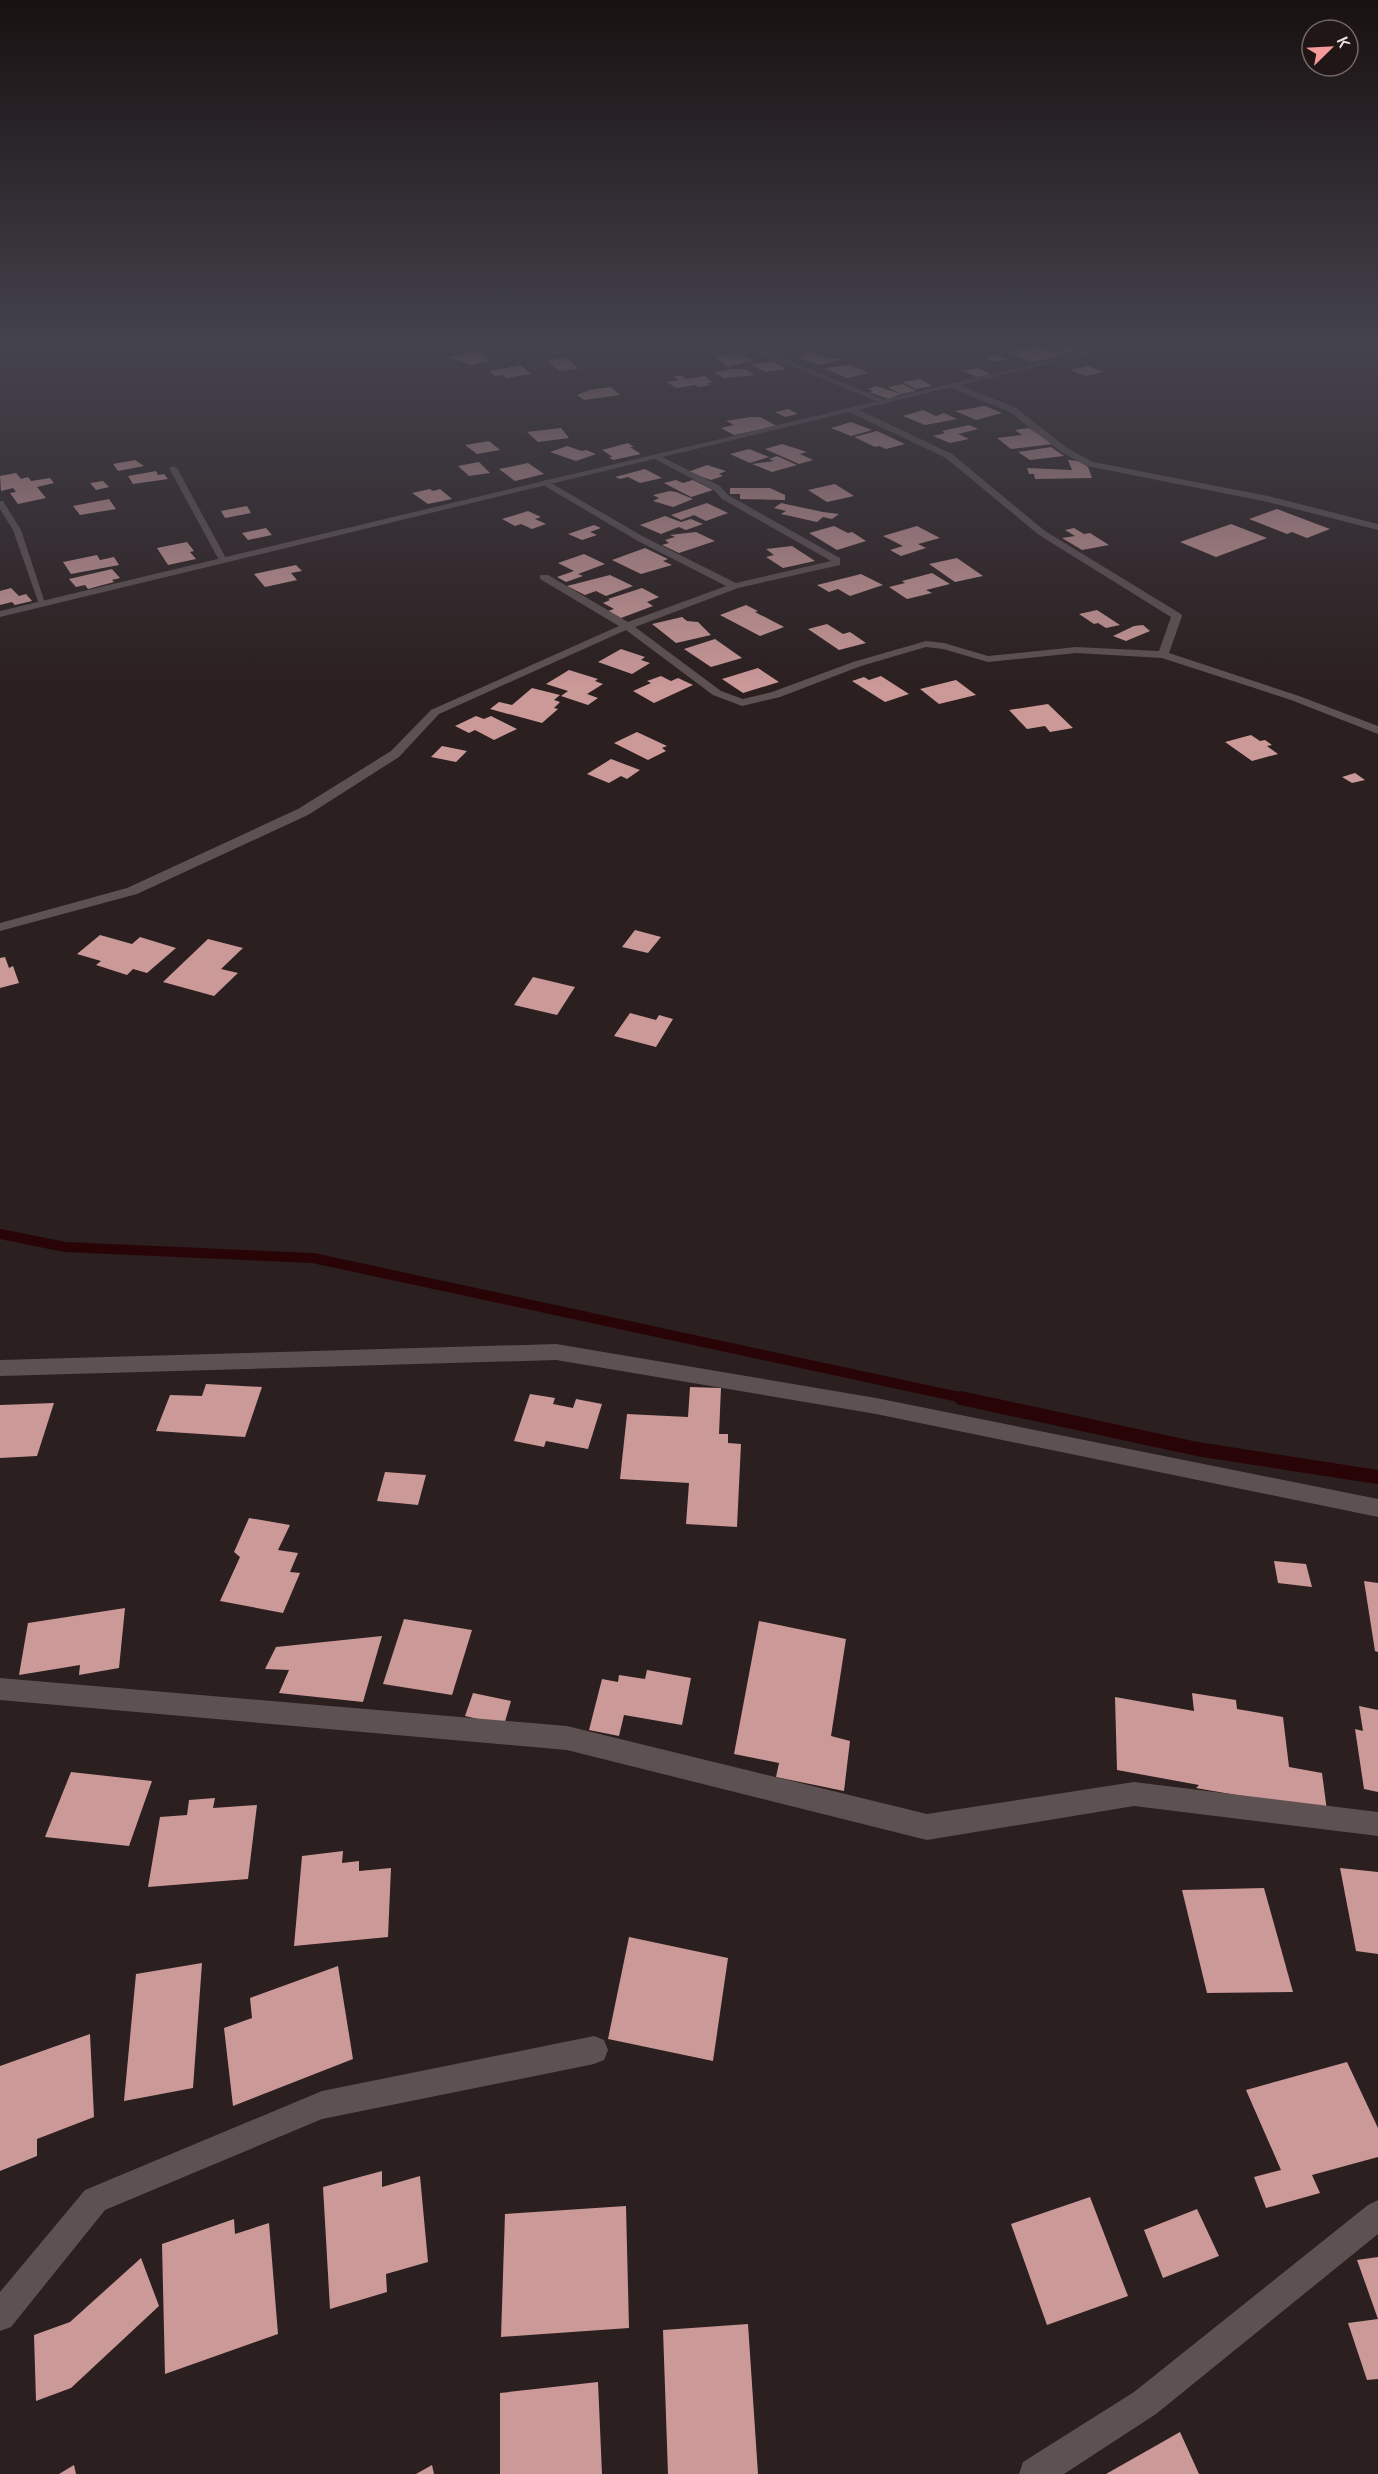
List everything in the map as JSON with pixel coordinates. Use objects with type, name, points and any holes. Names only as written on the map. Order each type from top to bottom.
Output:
[{"type":"street","points":[[0,614],[645,459]]},
{"type":"street","points":[[0,927],[132,891],[303,812],[394,754],[435,712],[627,626],[735,586],[836,563],[836,560],[726,497],[717,488],[660,459]]},
{"type":"street","points":[[953,459],[1042,533],[1177,616],[1162,655]]},
{"type":"street","points":[[1082,459],[1090,464],[1268,499],[1378,526]]},
{"type":"street","points":[[546,483],[641,539],[735,586]]},
{"type":"street","points":[[544,577],[627,626],[717,693],[742,703],[776,695],[857,664],[926,644],[944,646],[988,659],[1076,650],[1162,655],[1295,698],[1378,730]]},
{"type":"street","points":[[0,1368],[556,1352],[876,1406],[1378,1508]]},
{"type":"street","points":[[0,1689],[567,1738],[927,1827],[1134,1794],[1378,1824]]},
{"type":"street","points":[[0,2316],[95,2200],[322,2105],[594,2050]]},
{"type":"street","points":[[1035,2474],[1145,2403],[1378,2215]]},
{"type":"lane","points":[[173,468],[223,560]]},
{"type":"lane","points":[[0,503],[17,530],[43,604]]},
{"type":"building","points":[[742,459],[761,459],[750,463]]},
{"type":"building","points":[[770,459],[785,459],[797,465],[772,472],[752,464],[774,461]]},
{"type":"building","points":[[789,459],[813,460],[799,464]]},
{"type":"building","points":[[135,460],[144,466],[118,471],[113,464]]},
{"type":"building","points":[[1068,460],[1078,461],[1088,467],[1092,478],[1035,479],[1034,474],[1029,474],[1027,468],[1072,470]]},
{"type":"building","points":[[479,462],[490,473],[469,476],[458,466]]},
{"type":"building","points":[[528,463],[544,474],[515,481],[499,469]]},
{"type":"building","points":[[707,465],[726,471],[719,474],[723,476],[711,480],[688,472]]},
{"type":"building","points":[[645,469],[662,478],[640,483],[628,477],[620,479],[615,477]]},
{"type":"building","points":[[156,471],[158,475],[164,474],[168,479],[133,484],[128,476]]},
{"type":"building","points":[[16,473],[21,479],[28,477],[31,481],[50,478],[54,483],[37,487],[46,498],[18,504],[10,493],[16,492],[13,488],[1,491],[0,476]]},
{"type":"building","points":[[676,480],[683,483],[693,480],[713,490],[691,497],[664,483]]},
{"type":"building","points":[[103,481],[109,487],[96,490],[90,483]]},
{"type":"building","points":[[835,484],[854,496],[827,502],[808,490]]},
{"type":"building","points":[[730,488],[770,488],[785,495],[785,500],[740,499],[740,494],[730,494]]},
{"type":"building","points":[[430,489],[433,491],[440,489],[452,499],[428,504],[412,493]]},
{"type":"building","points":[[670,491],[693,499],[673,507],[653,501],[659,498],[653,495]]},
{"type":"building","points":[[109,499],[116,509],[80,515],[73,506]]},
{"type":"building","points":[[707,503],[728,513],[706,521],[694,515],[681,520],[671,515]]},
{"type":"building","points":[[781,503],[839,514],[832,519],[823,517],[817,522],[781,514],[786,511],[774,508]]},
{"type":"building","points":[[247,506],[251,513],[225,518],[221,511]]},
{"type":"building","points":[[1277,509],[1330,529],[1307,538],[1292,532],[1287,534],[1249,519]]},
{"type":"building","points":[[528,511],[541,517],[535,519],[546,524],[532,529],[521,524],[515,526],[502,519]]},
{"type":"building","points":[[665,516],[681,522],[691,519],[703,524],[686,530],[679,527],[661,534],[640,525]]},
{"type":"building","points":[[1231,524],[1267,538],[1216,557],[1180,542]]},
{"type":"building","points":[[594,525],[601,528],[590,532],[597,535],[582,540],[568,534]]},
{"type":"building","points":[[834,526],[848,533],[852,532],[866,541],[837,550],[809,533]]},
{"type":"building","points":[[917,526],[940,538],[918,544],[926,548],[901,556],[890,550],[903,546],[883,536]]},
{"type":"building","points":[[266,528],[272,535],[248,540],[242,533]]},
{"type":"building","points":[[1074,528],[1084,534],[1090,533],[1109,545],[1082,550],[1062,538],[1075,536],[1065,530]]},
{"type":"building","points":[[696,532],[715,541],[679,553],[662,545],[669,543],[665,540],[675,537],[670,535]]},
{"type":"building","points":[[187,542],[194,551],[190,552],[196,559],[168,565],[157,548]]},
{"type":"building","points":[[792,546],[815,561],[783,568],[766,557],[774,555],[766,549]]},
{"type":"building","points":[[645,548],[668,559],[663,561],[672,565],[641,574],[612,560]]},
{"type":"building","points":[[584,554],[605,564],[578,574],[583,576],[566,582],[557,577],[574,571],[558,563]]},
{"type":"building","points":[[97,555],[100,560],[114,557],[119,565],[71,574],[63,562]]},
{"type":"building","points":[[957,558],[983,576],[955,582],[929,564]]},
{"type":"building","points":[[296,565],[302,571],[291,573],[297,580],[265,587],[254,574]]},
{"type":"building","points":[[112,569],[120,578],[112,580],[114,582],[88,589],[85,585],[76,587],[69,579]]},
{"type":"building","points":[[932,573],[950,584],[926,590],[932,593],[907,599],[889,587],[905,583],[902,581]]},
{"type":"building","points":[[861,574],[883,585],[850,596],[838,589],[829,592],[817,585]]},
{"type":"building","points":[[610,575],[633,586],[606,596],[596,591],[585,595],[567,586]]},
{"type":"building","points":[[11,588],[19,596],[26,594],[32,601],[15,605],[12,602],[0,605],[0,591]]},
{"type":"building","points":[[642,588],[659,597],[647,602],[653,606],[621,618],[608,611],[614,609],[603,603],[610,600],[608,599]]},
{"type":"building","points":[[746,605],[784,627],[760,636],[720,615]]},
{"type":"building","points":[[1097,610],[1120,625],[1106,628],[1098,623],[1094,624],[1079,614]]},
{"type":"building","points":[[682,617],[687,621],[698,622],[711,635],[676,643],[652,624]]},
{"type":"building","points":[[827,624],[843,634],[850,632],[866,643],[839,650],[808,629]]},
{"type":"building","points":[[1143,625],[1150,631],[1126,641],[1113,636],[1134,626]]},
{"type":"building","points":[[715,639],[742,658],[711,667],[684,649]]},
{"type":"building","points":[[621,649],[645,657],[641,660],[650,663],[632,674],[598,662]]},
{"type":"building","points":[[758,668],[779,682],[743,693],[722,679]]},
{"type":"building","points":[[569,670],[598,679],[595,681],[603,684],[587,694],[598,698],[588,705],[561,696],[568,691],[546,684]]},
{"type":"building","points":[[661,676],[671,681],[678,678],[693,685],[654,703],[633,691],[651,683],[647,681]]},
{"type":"building","points":[[881,676],[909,694],[885,702],[852,681],[864,677],[869,680]]},
{"type":"building","points":[[956,680],[976,695],[939,704],[920,689]]},
{"type":"building","points":[[532,688],[560,695],[554,700],[560,702],[554,708],[558,709],[542,723],[490,709],[499,702],[512,705]]},
{"type":"building","points":[[1048,704],[1073,728],[1050,732],[1045,726],[1027,729],[1009,710]]},
{"type":"building","points":[[476,716],[484,719],[491,716],[517,729],[494,740],[475,730],[469,733],[455,726]]},
{"type":"building","points":[[637,732],[667,746],[662,748],[666,751],[648,760],[614,743]]},
{"type":"building","points":[[1251,735],[1260,741],[1265,740],[1272,745],[1267,746],[1278,754],[1252,761],[1225,742]]},
{"type":"building","points":[[442,746],[467,751],[456,762],[431,757]]},
{"type":"building","points":[[611,759],[640,770],[627,779],[621,776],[609,783],[587,774]]},
{"type":"building","points":[[1355,773],[1365,780],[1352,783],[1342,777]]},
{"type":"building","points":[[635,930],[661,937],[648,953],[622,947]]},
{"type":"building","points":[[100,935],[132,944],[140,937],[176,948],[147,973],[133,969],[127,975],[96,965],[101,961],[77,954]]},
{"type":"building","points":[[208,939],[243,948],[221,969],[238,973],[214,996],[163,982]]},
{"type":"building","points":[[5,957],[9,968],[13,966],[19,983],[0,988],[0,958]]},
{"type":"building","points":[[533,977],[575,987],[557,1015],[514,1005]]},
{"type":"building","points":[[630,1013],[656,1020],[659,1015],[673,1019],[656,1047],[614,1036]]},
{"type":"building","points":[[206,1384],[262,1387],[245,1437],[156,1431],[170,1395],[202,1396]]},
{"type":"building","points":[[690,1387],[721,1388],[719,1434],[728,1434],[728,1443],[741,1444],[737,1527],[686,1524],[689,1483],[620,1479],[627,1414],[688,1417]]},
{"type":"building","points":[[530,1394],[555,1398],[553,1404],[573,1408],[576,1399],[602,1404],[588,1449],[546,1441],[544,1447],[514,1441]]},
{"type":"building","points":[[54,1403],[37,1456],[0,1458],[0,1405]]},
{"type":"building","points":[[385,1472],[426,1475],[418,1505],[377,1501]]},
{"type":"building","points":[[249,1518],[290,1525],[278,1550],[298,1553],[290,1572],[300,1573],[283,1613],[220,1601],[240,1557],[234,1552]]},
{"type":"building","points":[[1274,1561],[1306,1564],[1312,1587],[1278,1583]]},
{"type":"building","points":[[1364,1581],[1378,1583],[1378,1652],[1375,1651]]},
{"type":"building","points":[[125,1608],[119,1668],[79,1675],[80,1665],[19,1675],[28,1623]]},
{"type":"building","points":[[404,1619],[472,1630],[452,1695],[383,1684]]},
{"type":"building","points":[[759,1621],[846,1639],[831,1736],[850,1741],[844,1791],[776,1777],[779,1763],[734,1754]]},
{"type":"building","points":[[382,1636],[363,1702],[279,1693],[289,1670],[265,1669],[276,1647]]},
{"type":"building","points":[[647,1670],[691,1678],[682,1725],[624,1715],[619,1736],[589,1730],[602,1679],[618,1682],[619,1675],[645,1679]]},
{"type":"building","points":[[473,1693],[511,1701],[504,1725],[465,1716]]},
{"type":"building","points":[[1192,1693],[1236,1700],[1237,1709],[1283,1717],[1289,1767],[1322,1773],[1327,1811],[1196,1788],[1199,1785],[1117,1770],[1115,1697],[1194,1711]]},
{"type":"building","points":[[1359,1706],[1378,1710],[1378,1792],[1364,1789],[1355,1729],[1363,1731]]},
{"type":"building","points":[[71,1772],[152,1781],[129,1846],[45,1837]]},
{"type":"building","points":[[215,1798],[213,1808],[257,1805],[248,1879],[148,1887],[160,1817],[187,1815],[189,1800]]},
{"type":"building","points":[[343,1851],[342,1863],[359,1861],[359,1871],[391,1868],[388,1937],[294,1946],[302,1856]]},
{"type":"building","points":[[1340,1868],[1378,1872],[1378,1954],[1356,1951]]},
{"type":"building","points":[[1264,1888],[1293,1992],[1207,1993],[1182,1890]]},
{"type":"building","points":[[629,1937],[728,1958],[713,2061],[608,2039]]},
{"type":"building","points":[[202,1963],[193,2088],[124,2101],[136,1974]]},
{"type":"building","points":[[338,1966],[353,2059],[233,2106],[224,2028],[252,2018],[250,1998]]},
{"type":"building","points":[[90,2034],[94,2117],[37,2139],[37,2156],[0,2171],[0,2066]]},
{"type":"building","points":[[1347,2062],[1378,2128],[1378,2157],[1312,2175],[1320,2193],[1266,2208],[1254,2177],[1281,2170],[1246,2090]]},
{"type":"building","points":[[382,2171],[382,2187],[420,2176],[428,2262],[386,2274],[387,2292],[330,2309],[323,2187]]},
{"type":"building","points":[[1090,2197],[1128,2296],[1047,2325],[1011,2224]]},
{"type":"building","points":[[626,2206],[629,2328],[501,2337],[505,2214]]},
{"type":"building","points":[[1197,2209],[1219,2256],[1163,2278],[1144,2230]]},
{"type":"building","points":[[234,2219],[235,2234],[269,2223],[278,2334],[165,2374],[162,2244]]},
{"type":"building","points":[[1378,2257],[1378,2319],[1357,2260]]},
{"type":"building","points":[[141,2258],[159,2306],[71,2388],[36,2401],[34,2335],[70,2322]]},
{"type":"building","points":[[1378,2319],[1378,2379],[1367,2380],[1348,2323]]},
{"type":"building","points":[[748,2324],[758,2474],[668,2474],[663,2330]]},
{"type":"building","points":[[598,2382],[602,2474],[500,2474],[500,2393]]},
{"type":"building","points":[[1180,2432],[1199,2474],[1106,2474]]},
{"type":"building","points":[[74,2465],[76,2474],[59,2474]]},
{"type":"building","points":[[432,2465],[434,2474],[416,2474]]},
{"type":"waterway","points":[[0,1234],[65,1247],[313,1258],[968,1399]]},
{"type":"waterway","points":[[961,1398],[1197,1449],[1378,1477]]}]
